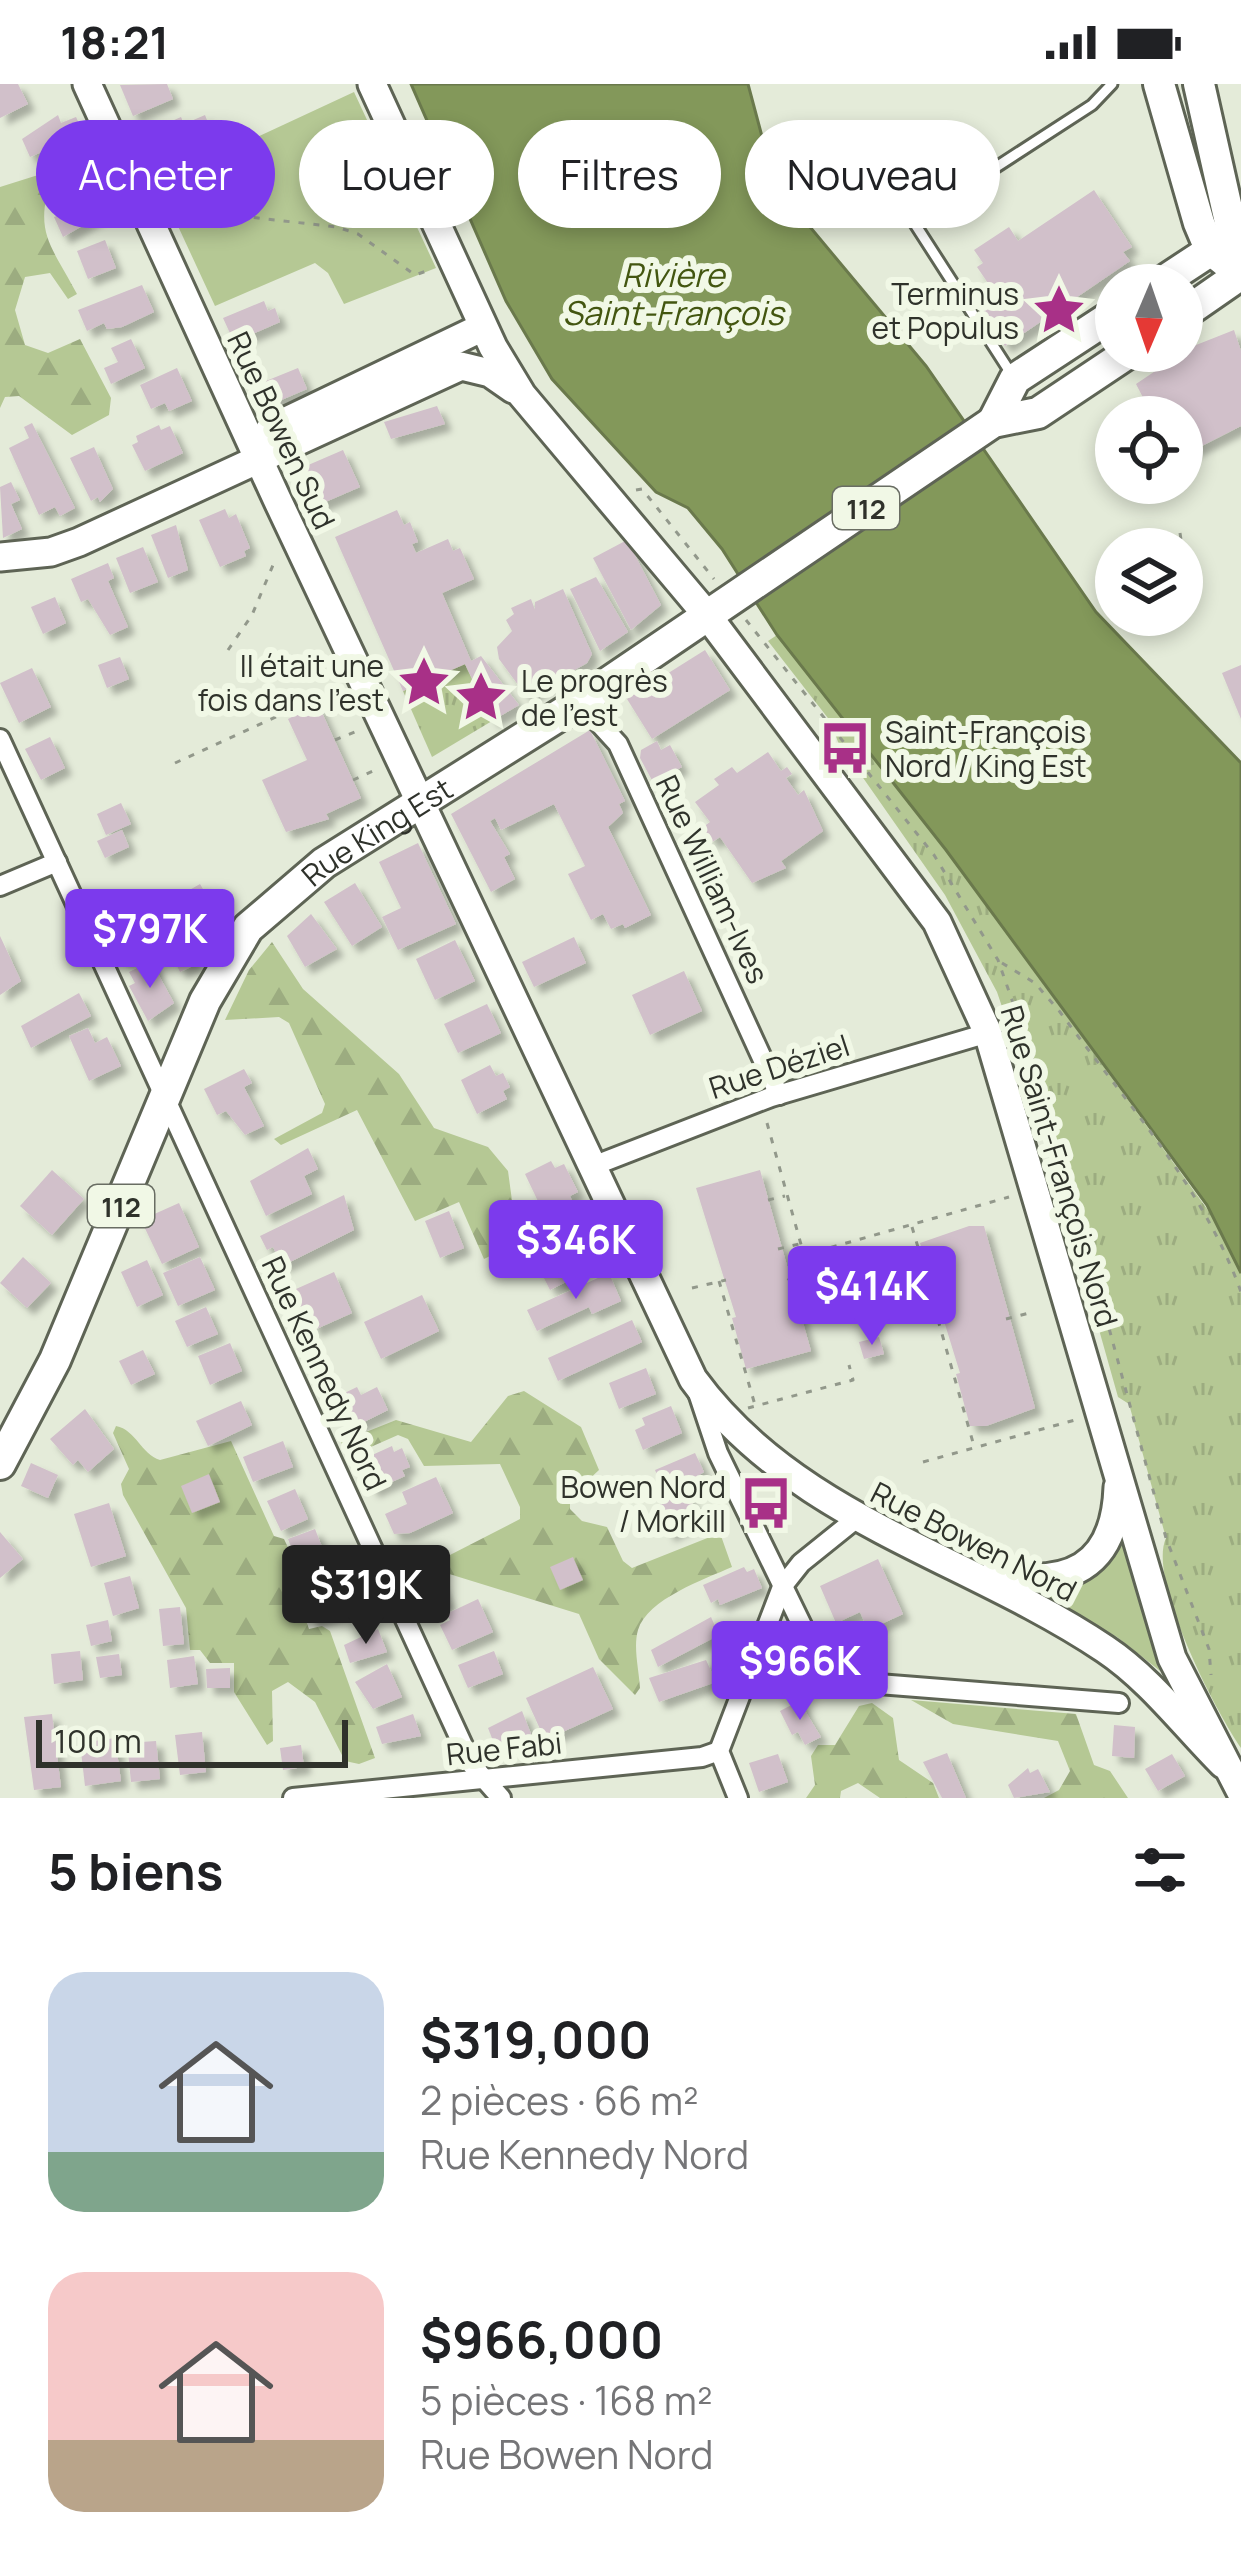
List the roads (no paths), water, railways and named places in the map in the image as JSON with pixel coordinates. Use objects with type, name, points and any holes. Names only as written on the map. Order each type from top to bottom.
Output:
[{"type":"main road","points":[[1160,84],[1176,155],[1229,238]]},
{"type":"main road","points":[[1199,84],[1229,238],[1241,273],[1203,301]]},
{"type":"main road","points":[[1190,264],[1229,238]]},
{"type":"main road","points":[[1015,379],[1095,328]]},
{"type":"main road","name":"112","points":[[707,615],[994,422],[1038,413],[1100,372]]},
{"type":"main road","name":"112","points":[[994,422],[1015,379]]},
{"type":"main road","name":"Rue King Est","points":[[0,1464],[56,1360],[205,1000],[248,928],[324,863],[571,708],[707,615]]},
{"type":"street","name":"Rue Bowen Sud","points":[[87,84],[419,802]]},
{"type":"street","points":[[372,84],[483,327],[522,395]]},
{"type":"street","points":[[256,456],[270,429],[483,327]]},
{"type":"street","points":[[0,557],[51,552],[461,366],[490,373],[522,395]]},
{"type":"street","name":"Rue Saint-François Nord","points":[[522,395],[707,615],[937,922],[988,1033],[1172,1658],[1241,1792]]},
{"type":"street","points":[[200,487],[232,477],[254,481],[282,510]]},
{"type":"street","name":"Rue William-Ives","points":[[571,708],[608,731],[628,764],[779,1095]]},
{"type":"street","name":"Rue Kennedy Nord","points":[[0,739],[472,1765],[501,1798]]},
{"type":"street","name":"Rue Bowen Nord","points":[[419,802],[693,1379],[718,1453],[822,1664],[853,1682],[1118,1703]]},
{"type":"street","points":[[0,886],[56,862]]},
{"type":"street","name":"Rue Déziel","points":[[593,1166],[779,1095],[988,1033]]},
{"type":"street","name":"Rue Bowen Nord","points":[[693,1379],[779,1468],[856,1518],[967,1568],[1107,1650],[1137,1673],[1223,1764]]},
{"type":"street","points":[[967,1568],[1034,1582],[1055,1580],[1087,1564],[1114,1523],[1119,1469]]},
{"type":"street","points":[[738,1798],[719,1751],[782,1587],[801,1563],[856,1518]]},
{"type":"street","name":"Rue Fabi","points":[[293,1798],[719,1751]]},
{"type":"lane","points":[[1015,379],[913,221],[1093,105],[1112,84]]},
{"type":"water","name":"Rivière Saint-François","points":[[411,84],[748,84],[758,120],[745,120],[745,228],[811,228],[926,366],[1095,611],[1095,636],[1119,636],[1241,763],[1241,1273],[1207,1205],[946,850],[777,635],[722,549],[688,508],[656,492],[552,379],[506,301],[474,228],[494,228],[494,120],[427,120]]},
{"type":"place","name":"Terminus et Populus","points":[[1059,310]]},
{"type":"place","name":"Il était une fois dans l'est","points":[[424,682]]},
{"type":"place","name":"Le progrès de l'est","points":[[481,697]]},
{"type":"place","name":"Saint-François Nord / King Est","points":[[845,748]]},
{"type":"place","name":"Bowen Nord / Morkill","points":[[766,1503]]}]
